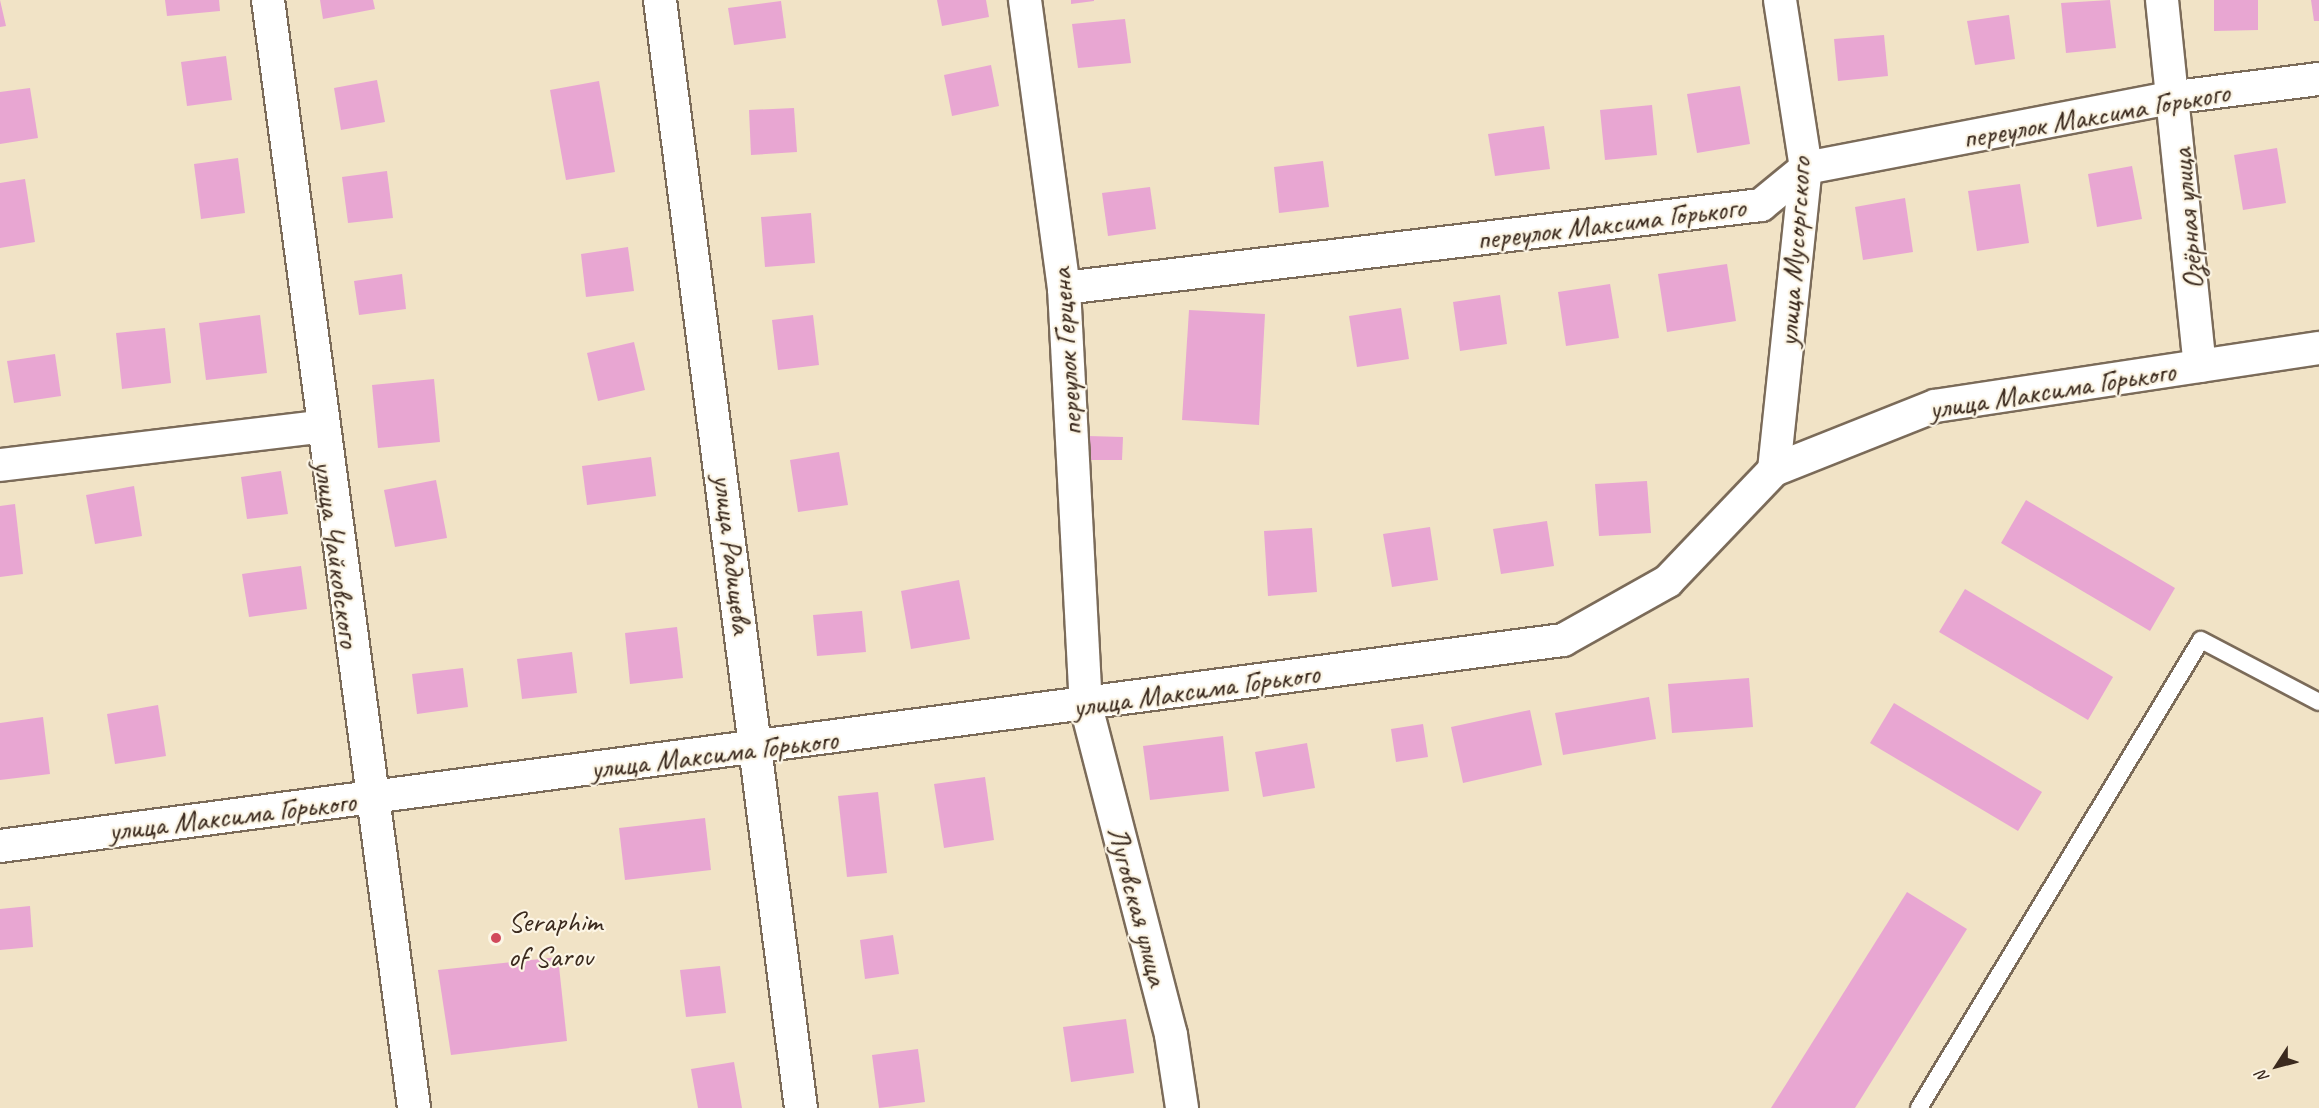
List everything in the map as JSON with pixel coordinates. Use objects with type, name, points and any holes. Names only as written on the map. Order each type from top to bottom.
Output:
[{"type":"street","name":"улица Чайковского","points":[[268,0],[320,427],[369,798],[414,1108]]},
{"type":"street","name":"улица Радищева","points":[[660,0],[758,748],[801,1108]]},
{"type":"street","name":"переулок Герцена","points":[[1025,0],[1064,288],[1086,706]]},
{"type":"street","name":"улица Мусоргского","points":[[1774,470],[1806,168],[1780,0]]},
{"type":"street","name":"Озёрная улица","points":[[2162,0],[2176,97],[2200,366]]},
{"type":"street","name":"переулок Максима Горького","points":[[1064,288],[1761,205],[1806,168],[2176,97],[2319,79]]},
{"type":"street","name":"улица Максима Горького","points":[[0,846],[1086,706],[1563,640],[1668,581],[1774,470],[1935,406],[2319,348]]},
{"type":"street","points":[[0,465],[320,427]]},
{"type":"street","name":"Луговская улица","points":[[1086,706],[1172,1035],[1182,1108]]},
{"type":"lane","points":[[1919,1108],[2201,640],[2319,702]]},
{"type":"building","points":[[0,0],[6,26],[0,27]]},
{"type":"building","points":[[165,0],[219,0],[220,11],[167,16]]},
{"type":"building","points":[[320,0],[373,0],[375,9],[323,19]]},
{"type":"building","points":[[937,0],[986,0],[989,17],[942,26]]},
{"type":"building","points":[[1071,0],[1094,0],[1094,1],[1071,4]]},
{"type":"building","points":[[2110,0],[2116,48],[2066,53],[2061,3]]},
{"type":"building","points":[[2214,0],[2258,0],[2258,30],[2214,31]]},
{"type":"building","points":[[2311,0],[2319,0],[2319,21],[2314,21]]},
{"type":"building","points":[[781,1],[786,38],[734,45],[728,8]]},
{"type":"building","points":[[2009,15],[2015,59],[1975,65],[1967,21]]},
{"type":"building","points":[[1125,19],[1131,63],[1078,68],[1072,24]]},
{"type":"building","points":[[1884,35],[1888,76],[1838,81],[1834,39]]},
{"type":"building","points":[[226,56],[232,100],[187,106],[181,62]]},
{"type":"building","points":[[991,65],[999,106],[952,116],[944,75]]},
{"type":"building","points":[[377,80],[385,122],[341,130],[334,88]]},
{"type":"building","points":[[599,81],[615,172],[566,180],[550,90]]},
{"type":"building","points":[[1740,86],[1750,144],[1697,153],[1687,94]]},
{"type":"building","points":[[30,88],[38,138],[0,144],[0,92]]},
{"type":"building","points":[[1652,105],[1657,155],[1605,160],[1600,110]]},
{"type":"building","points":[[794,108],[797,152],[751,155],[749,110]]},
{"type":"building","points":[[1544,126],[1550,169],[1495,176],[1488,134]]},
{"type":"building","points":[[2277,148],[2286,203],[2243,210],[2234,155]]},
{"type":"building","points":[[238,158],[245,213],[201,219],[194,164]]},
{"type":"building","points":[[1323,161],[1329,207],[1279,213],[1274,167]]},
{"type":"building","points":[[2132,166],[2142,219],[2097,227],[2088,174]]},
{"type":"building","points":[[387,171],[393,218],[348,223],[342,177]]},
{"type":"building","points":[[25,179],[35,242],[0,248],[0,183]]},
{"type":"building","points":[[2020,184],[2029,243],[1977,251],[1968,191]]},
{"type":"building","points":[[1150,187],[1156,229],[1108,236],[1102,193]]},
{"type":"building","points":[[1905,198],[1913,252],[1863,260],[1855,207]]},
{"type":"building","points":[[811,213],[815,263],[765,267],[761,217]]},
{"type":"building","points":[[628,247],[634,291],[586,297],[581,254]]},
{"type":"building","points":[[1727,264],[1736,321],[1667,332],[1658,274]]},
{"type":"building","points":[[402,274],[406,309],[359,315],[354,281]]},
{"type":"building","points":[[1610,284],[1619,338],[1566,346],[1558,292]]},
{"type":"building","points":[[1500,295],[1507,344],[1460,351],[1453,302]]},
{"type":"building","points":[[1401,308],[1409,359],[1357,367],[1349,316]]},
{"type":"building","points":[[1189,310],[1265,314],[1259,425],[1182,420]]},
{"type":"building","points":[[260,315],[267,373],[206,380],[199,323]]},
{"type":"building","points":[[813,315],[819,365],[778,370],[772,320]]},
{"type":"building","points":[[165,328],[171,383],[122,389],[116,333]]},
{"type":"building","points":[[634,342],[645,390],[598,401],[587,353]]},
{"type":"building","points":[[55,354],[61,396],[14,403],[7,361]]},
{"type":"building","points":[[434,379],[440,442],[378,448],[372,385]]},
{"type":"building","points":[[1088,436],[1123,437],[1122,460],[1087,460]]},
{"type":"building","points":[[839,452],[848,505],[798,512],[790,460]]},
{"type":"building","points":[[651,457],[656,496],[587,505],[582,466]]},
{"type":"building","points":[[281,471],[288,514],[247,519],[241,477]]},
{"type":"building","points":[[436,480],[447,538],[395,547],[384,490]]},
{"type":"building","points":[[1647,481],[1651,533],[1599,536],[1595,484]]},
{"type":"building","points":[[134,486],[142,536],[95,544],[86,495]]},
{"type":"building","points":[[2026,500],[2175,588],[2150,631],[2001,543]]},
{"type":"building","points":[[15,504],[23,574],[0,577],[0,506]]},
{"type":"building","points":[[1547,521],[1554,566],[1501,574],[1493,529]]},
{"type":"building","points":[[1430,527],[1438,580],[1392,587],[1383,534]]},
{"type":"building","points":[[1312,528],[1317,592],[1268,596],[1264,531]]},
{"type":"building","points":[[301,566],[307,609],[249,617],[242,574]]},
{"type":"building","points":[[959,580],[970,639],[911,649],[901,591]]},
{"type":"building","points":[[1965,589],[2113,677],[2088,720],[1939,632]]},
{"type":"building","points":[[862,611],[866,652],[817,656],[813,615]]},
{"type":"building","points":[[677,627],[683,678],[630,684],[625,633]]},
{"type":"building","points":[[572,652],[577,693],[522,699],[517,659]]},
{"type":"building","points":[[463,668],[468,707],[417,714],[412,674]]},
{"type":"building","points":[[1749,678],[1753,727],[1672,733],[1668,684]]},
{"type":"building","points":[[1649,697],[1656,739],[1563,755],[1555,713]]},
{"type":"building","points":[[1894,703],[2042,792],[2018,831],[1870,743]]},
{"type":"building","points":[[158,705],[166,756],[115,764],[107,714]]},
{"type":"building","points":[[1530,710],[1542,765],[1463,783],[1451,727]]},
{"type":"building","points":[[43,717],[50,774],[0,780],[0,723]]},
{"type":"building","points":[[1423,724],[1428,757],[1396,762],[1391,729]]},
{"type":"building","points":[[1223,736],[1229,791],[1150,800],[1143,746]]},
{"type":"building","points":[[1307,743],[1315,788],[1263,797],[1255,752]]},
{"type":"building","points":[[985,777],[994,840],[944,848],[934,784]]},
{"type":"building","points":[[878,792],[887,873],[847,877],[838,796]]},
{"type":"building","points":[[705,818],[711,870],[625,880],[619,828]]},
{"type":"building","points":[[1907,892],[1967,929],[1855,1108],[1771,1108]]},
{"type":"building","points":[[30,906],[33,947],[0,950],[0,909]]},
{"type":"building","points":[[893,935],[899,974],[865,979],[860,940]]},
{"type":"building","points":[[558,957],[567,1041],[451,1055],[438,970]]},
{"type":"building","points":[[720,966],[726,1013],[686,1017],[680,970]]},
{"type":"building","points":[[1126,1019],[1134,1073],[1071,1082],[1063,1027]]},
{"type":"building","points":[[918,1049],[925,1102],[879,1108],[872,1055]]},
{"type":"building","points":[[734,1062],[742,1108],[698,1108],[691,1069]]},
{"type":"place","name":"Seraphim of Sarov","points":[[496,938]]}]
